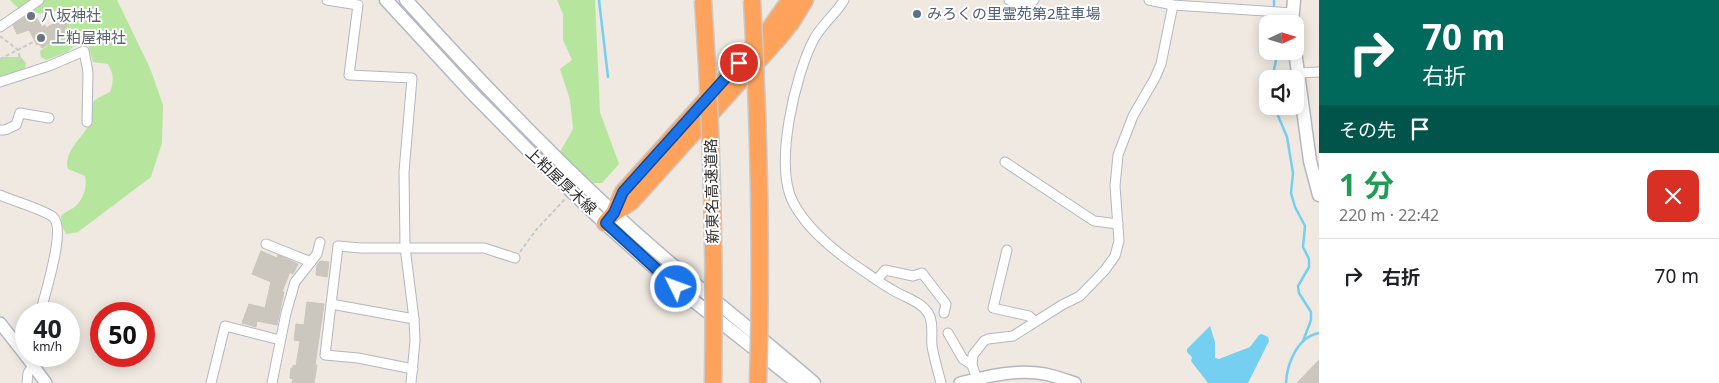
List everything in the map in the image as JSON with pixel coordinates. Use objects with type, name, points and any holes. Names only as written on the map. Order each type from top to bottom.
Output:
[{"type":"highway","name":"新東名高速道路","points":[[703,0],[714,240],[713,383]]},
{"type":"highway","points":[[752,0],[761,220]]},
{"type":"highway","points":[[758,383],[763,126],[762,0]]},
{"type":"highway","points":[[610,218],[627,196],[743,68],[790,0]]},
{"type":"highway","points":[[743,68],[778,39],[791,23],[805,0]]},
{"type":"main road","name":"上粕屋厚木線","points":[[386,0],[470,91],[533,155],[691,281],[814,383]]},
{"type":"main road","name":"上粕屋厚木線","points":[[406,0],[478,80],[676,287],[798,383]]},
{"type":"main road","points":[[1304,115],[1310,161],[1319,195]]},
{"type":"street","points":[[0,28],[39,0]]},
{"type":"street","points":[[327,0],[358,5],[349,75],[412,78],[404,172],[405,247],[414,319],[413,369],[410,383]]},
{"type":"street","points":[[844,0],[814,39],[803,66],[790,116],[787,138],[786,171],[788,189],[793,203],[803,217],[833,249],[877,280],[924,308],[929,315],[932,348],[941,383]]},
{"type":"street","points":[[1009,0],[1020,4],[1034,0]]},
{"type":"street","points":[[1149,0],[1173,5],[1293,12]]},
{"type":"street","points":[[977,379],[972,365],[973,355],[984,341],[988,338],[1013,336],[1062,304],[1080,296],[1105,270],[1118,249],[1115,186],[1121,145],[1133,116],[1161,64],[1173,5]]},
{"type":"street","points":[[0,82],[49,66],[84,51],[88,72],[87,122]]},
{"type":"street","points":[[1304,73],[1319,72]]},
{"type":"street","points":[[0,130],[16,125],[20,113],[49,118]]},
{"type":"street","points":[[1005,162],[1094,221],[1118,224]]},
{"type":"street","points":[[0,196],[53,218],[58,226],[56,251],[43,302]]},
{"type":"street","points":[[272,383],[286,313],[295,282],[317,254],[320,242]]},
{"type":"street","points":[[266,244],[311,262]]},
{"type":"street","points":[[413,369],[358,358],[324,355],[338,246],[361,248],[484,248],[515,258]]},
{"type":"street","points":[[1007,250],[993,308],[1030,316],[1035,322]]},
{"type":"street","points":[[877,280],[885,270],[913,276],[922,273],[946,304],[944,313]]},
{"type":"street","points":[[331,304],[414,319]]},
{"type":"street","points":[[0,323],[15,342]]},
{"type":"street","points":[[211,383],[225,326],[280,340]]},
{"type":"street","points":[[948,334],[963,360],[972,365]]},
{"type":"street","points":[[27,383],[28,367]]},
{"type":"street","points":[[34,367],[46,383]]},
{"type":"street","points":[[960,383],[998,374],[1030,372],[1047,374],[1075,383]]},
{"type":"path","points":[[0,36],[18,50],[21,62],[16,77]]},
{"type":"path","points":[[0,58],[33,42]]},
{"type":"path","points":[[515,258],[536,230],[566,197]]},
{"type":"green space","points":[[10,0],[117,0],[150,68],[163,105],[162,143],[151,177],[78,232],[66,234],[62,226],[61,216],[78,204],[86,184],[85,176],[68,169],[68,156],[90,122],[90,105],[96,99],[110,92],[113,81],[111,71],[108,64],[93,62],[87,40],[81,40],[67,52],[46,60],[41,57],[40,51],[59,36],[65,26],[59,11],[27,12]]},
{"type":"green space","points":[[557,0],[595,0],[600,112],[619,164],[602,183],[591,183],[560,152],[573,129],[570,100],[560,69],[572,60],[563,40],[563,14]]},
{"type":"green space","points":[[3,57],[21,57],[26,63],[25,69],[0,81],[0,59]]},
{"type":"water","points":[[1210,326],[1215,342],[1215,358],[1219,359],[1250,347],[1259,335],[1262,334],[1268,337],[1269,341],[1248,383],[1208,383],[1191,361],[1192,357],[1187,352],[1187,349]]},
{"type":"building","points":[[33,12],[42,27],[45,25],[46,28],[63,18],[67,26],[63,29],[65,32],[42,48],[39,44],[37,45],[29,30],[17,34],[13,25]]},
{"type":"building","points":[[261,251],[277,258],[278,255],[298,264],[293,274],[290,272],[282,292],[284,292],[277,325],[257,321],[256,327],[242,323],[249,304],[265,308],[271,282],[252,274]]},
{"type":"building","points":[[320,261],[329,262],[327,277],[316,275],[317,265]]},
{"type":"building","points":[[307,302],[324,304],[314,383],[292,383],[293,379],[290,378],[291,368],[293,368],[293,365],[296,366],[300,341],[294,340],[296,324],[304,325]]},
{"type":"building","points":[[1319,360],[1319,383],[1297,383]]},
{"type":"waterway","points":[[599,0],[608,77]]},
{"type":"waterway","points":[[1274,0],[1274,6]]},
{"type":"waterway","points":[[1274,70],[1276,60]]},
{"type":"waterway","points":[[1278,115],[1287,137],[1293,173],[1291,193],[1295,207],[1305,226],[1303,247],[1309,259],[1309,267],[1298,286],[1299,293],[1311,312],[1311,320],[1303,341]]},
{"type":"waterway","points":[[1286,383],[1288,368],[1295,352],[1305,340],[1319,333]]},
{"type":"place","name":"みろくの里霊苑第2駐車場","points":[[917,14]]},
{"type":"place","name":"八坂神社","points":[[31,16]]},
{"type":"place","name":"上粕屋神社","points":[[41,38]]},
{"type":"route","points":[[676,287],[606,223],[614,213],[623,192],[739,63]]}]
